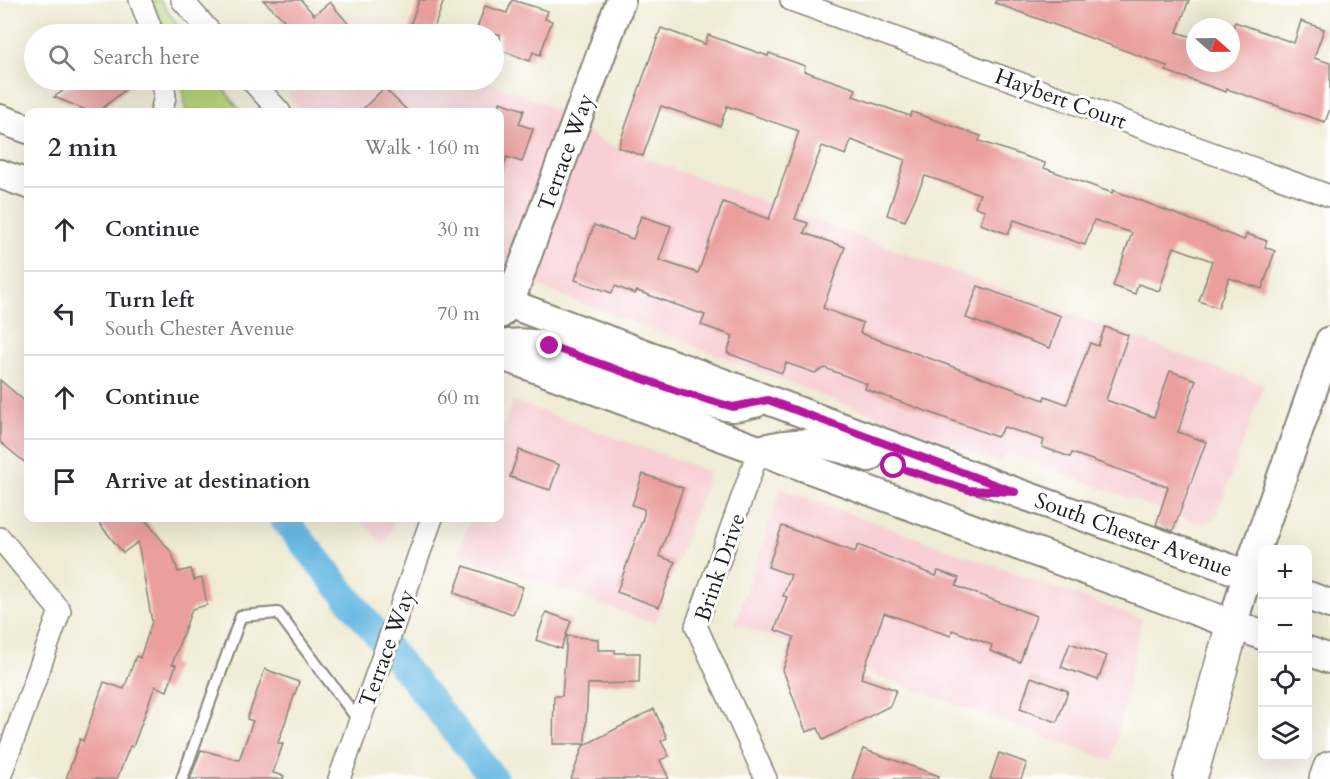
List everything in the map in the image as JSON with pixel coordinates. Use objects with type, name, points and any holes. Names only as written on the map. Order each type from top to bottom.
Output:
[{"type":"highway","points":[[1190,779],[1248,630]]},
{"type":"highway","points":[[1326,779],[1330,768]]},
{"type":"main road","name":"Terrace Way","points":[[504,303],[621,0]]},
{"type":"main road","points":[[0,119],[24,128]]},
{"type":"main road","points":[[0,174],[24,183]]},
{"type":"main road","name":"South Chester Avenue","points":[[504,306],[1255,577]]},
{"type":"main road","points":[[504,356],[1248,630],[1255,577],[1330,341]]},
{"type":"main road","points":[[504,345],[522,343],[550,346],[680,392],[733,407],[768,400]]},
{"type":"main road","points":[[759,450],[799,442],[839,446],[969,490],[1015,492]]},
{"type":"main road","points":[[1312,597],[1330,604]]},
{"type":"main road","points":[[1312,652],[1330,659]]},
{"type":"street","points":[[140,0],[149,24]]},
{"type":"street","points":[[182,0],[203,24]]},
{"type":"street","name":"Haybert Court","points":[[791,0],[1330,196]]},
{"type":"street","points":[[162,108],[164,90]]},
{"type":"street","points":[[260,90],[276,108]]},
{"type":"street","name":"Brink Drive","points":[[759,450],[696,626],[766,779]]},
{"type":"street","name":"Terrace Way","points":[[339,779],[431,522]]},
{"type":"street","points":[[0,538],[60,611],[0,777]]},
{"type":"lane","points":[[182,779],[241,616],[278,613],[360,721]]},
{"type":"shaded area","points":[[504,88],[543,103],[606,144],[1264,385],[1218,512],[1213,519],[1205,523],[1196,523],[1006,453],[1001,464],[553,292],[504,269],[504,108],[298,108],[288,94],[297,90],[504,90]]},
{"type":"shaded area","points":[[513,401],[710,472],[655,624],[458,552],[469,522],[504,522],[504,427]]},
{"type":"shaded area","points":[[781,489],[1142,619],[1112,761],[735,624]]},
{"type":"shaded area","points":[[363,522],[393,522],[384,547]]},
{"type":"green space","points":[[160,0],[177,24],[163,24],[153,2]]},
{"type":"green space","points":[[183,90],[224,90],[238,108],[186,108]]},
{"type":"building","points":[[263,0],[301,0],[314,15],[330,2],[349,24],[278,24],[284,20]]},
{"type":"building","points":[[419,0],[444,0],[436,24],[411,24]]},
{"type":"building","points":[[512,0],[548,11],[545,19],[552,21],[540,55],[533,52],[530,61],[504,51],[504,24],[479,24],[485,6],[507,13]]},
{"type":"building","points":[[996,0],[1189,0],[1177,32],[1186,35],[1186,72],[1240,72],[1240,24],[1294,43],[1301,21],[1324,29],[1314,58],[1330,63],[1330,109],[1325,122],[1227,89],[1226,92],[1166,71],[1167,66],[995,3]]},
{"type":"building","points":[[661,28],[705,44],[708,35],[768,56],[769,53],[805,66],[804,71],[856,89],[853,96],[910,116],[912,112],[981,136],[979,141],[1045,163],[1044,168],[1112,193],[1113,190],[1244,240],[1247,234],[1267,241],[1265,247],[1275,251],[1262,289],[1229,278],[1218,308],[1199,301],[1212,261],[1174,247],[1159,291],[1138,284],[1135,294],[1113,286],[1132,233],[1094,220],[1085,245],[1014,220],[1008,234],[980,224],[985,210],[975,207],[980,194],[925,176],[905,221],[887,215],[905,160],[851,140],[846,155],[822,146],[795,219],[808,223],[804,233],[845,247],[823,308],[863,323],[860,333],[1044,400],[1045,396],[1067,404],[1090,343],[1098,346],[1105,327],[1128,335],[1106,400],[1154,417],[1170,371],[1196,380],[1178,432],[1206,442],[1173,531],[1156,525],[1168,487],[1072,453],[1070,457],[1042,447],[1044,440],[1004,427],[997,437],[865,389],[867,384],[825,368],[815,373],[786,363],[782,373],[727,353],[733,336],[701,325],[705,315],[637,291],[635,294],[615,286],[612,293],[575,280],[594,225],[633,239],[641,216],[671,226],[659,260],[698,273],[723,202],[769,219],[799,131],[727,106],[720,126],[661,106],[643,156],[618,147]]},
{"type":"building","points":[[64,90],[125,90],[103,108],[81,108],[54,97]]},
{"type":"building","points":[[382,90],[386,90],[405,108],[364,108]]},
{"type":"building","points":[[500,102],[524,110],[519,124],[533,129],[522,162],[507,157],[504,165],[504,108],[500,108]]},
{"type":"building","points":[[978,286],[1061,316],[1050,348],[966,318]]},
{"type":"building","points":[[0,380],[24,401],[24,462],[0,442]]},
{"type":"building","points":[[519,450],[559,465],[550,490],[510,477]]},
{"type":"building","points":[[643,474],[683,488],[659,556],[675,562],[659,607],[617,592],[644,515],[644,509],[632,505]]},
{"type":"building","points":[[98,522],[147,522],[172,553],[178,572],[191,569],[194,580],[202,578],[207,605],[192,609],[172,664],[176,665],[167,691],[155,686],[133,747],[130,746],[117,779],[66,779],[80,739],[83,741],[104,682],[124,689],[136,656],[140,658],[152,622],[138,542],[123,553]]},
{"type":"building","points":[[782,526],[855,552],[858,545],[936,576],[938,571],[959,578],[956,586],[1036,616],[1020,662],[990,651],[992,645],[952,630],[951,636],[884,613],[861,678],[896,690],[890,706],[823,740],[818,728],[806,732],[783,670],[794,637],[775,630],[787,597],[783,596],[791,575],[768,567]]},
{"type":"building","points":[[464,566],[523,587],[513,614],[454,593]]},
{"type":"building","points":[[546,612],[571,621],[561,649],[536,640]]},
{"type":"building","points":[[567,636],[598,639],[598,650],[640,653],[639,683],[588,684],[585,744],[553,744],[554,696],[562,696]]},
{"type":"building","points":[[1070,643],[1107,656],[1098,680],[1061,667]]},
{"type":"building","points":[[265,669],[299,682],[278,743],[283,744],[273,773],[284,776],[283,779],[190,779],[201,750],[239,760],[253,721],[247,719]]},
{"type":"building","points":[[1031,677],[1068,691],[1057,722],[1020,709]]},
{"type":"building","points":[[654,709],[667,738],[661,741],[669,756],[660,760],[669,779],[571,779],[583,746]]},
{"type":"building","points":[[863,749],[939,776],[938,779],[852,779]]},
{"type":"building","points":[[999,753],[1027,763],[1021,779],[990,779]]},
{"type":"waterway","points":[[286,522],[494,779]]},
{"type":"route","points":[[550,346],[680,392],[733,407],[768,400],[1015,492],[969,490],[894,466]]}]
